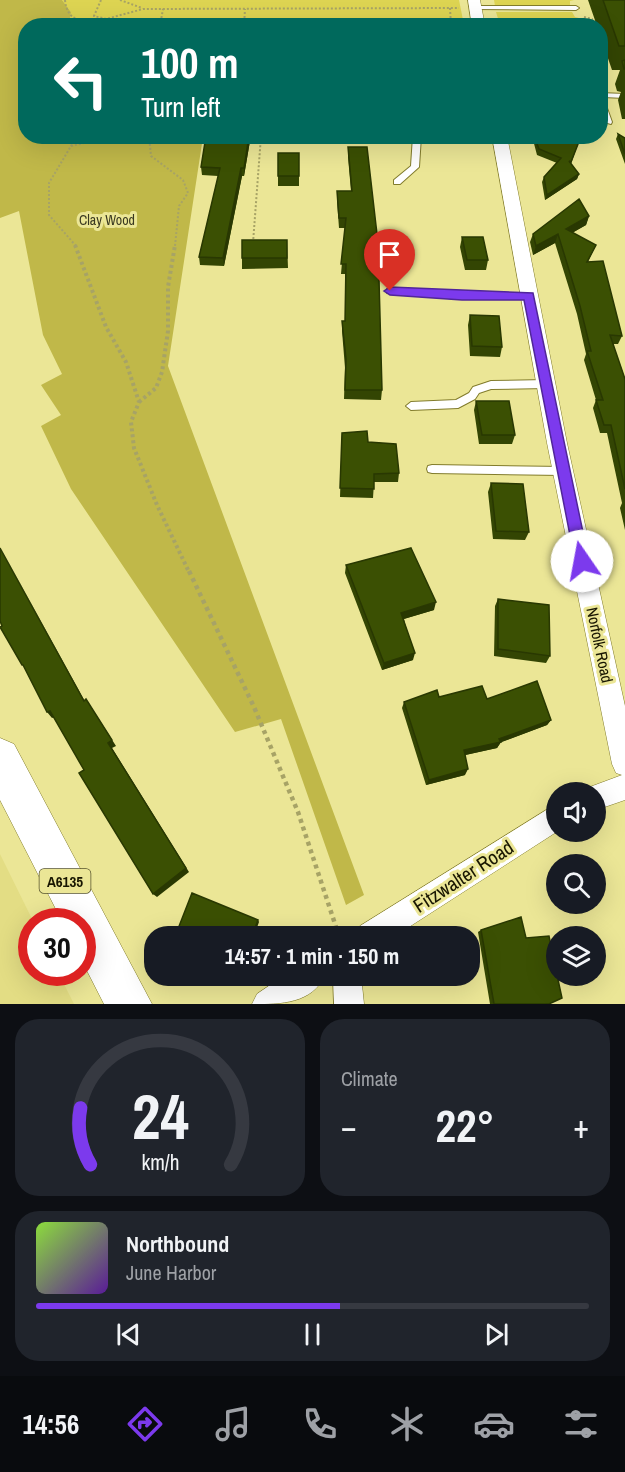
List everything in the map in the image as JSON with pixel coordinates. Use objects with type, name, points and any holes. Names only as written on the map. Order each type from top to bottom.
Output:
[{"type":"main road","name":"A6135","points":[[0,758],[129,1004]]},
{"type":"street","name":"Norfolk Road","points":[[500,144],[563,471],[625,764]]},
{"type":"street","points":[[606,794],[625,787]]},
{"type":"street","name":"Fitzwalter Road","points":[[386,926],[546,823]]},
{"type":"street","points":[[267,1004],[294,986]]},
{"type":"street","points":[[348,986],[349,1004]]},
{"type":"lane","points":[[475,4],[576,8]]},
{"type":"lane","points":[[608,97],[625,96]]},
{"type":"lane","points":[[397,182],[414,167],[416,144]]},
{"type":"lane","points":[[390,291],[462,296],[529,296]]},
{"type":"lane","points":[[411,406],[458,404],[472,396],[476,390],[491,385],[546,384]]},
{"type":"lane","points":[[432,469],[563,471]]},
{"type":"path","points":[[65,0],[69,15],[72,18]]},
{"type":"path","points":[[101,0],[94,16],[102,18]]},
{"type":"path","points":[[120,0],[143,9]]},
{"type":"path","points":[[110,18],[143,9],[450,8],[475,4]]},
{"type":"path","points":[[450,8],[451,18]]},
{"type":"path","points":[[161,18],[163,9]]},
{"type":"path","points":[[244,18],[245,9]]},
{"type":"path","points":[[80,144],[71,146],[49,183],[49,215],[78,249],[106,327],[126,362],[139,402]]},
{"type":"path","points":[[150,144],[151,156],[183,180],[188,193],[179,206],[176,220],[176,246],[168,286],[168,331],[162,372],[156,388],[139,402],[131,422],[134,448],[157,505],[254,707],[298,812],[336,926]]},
{"type":"path","points":[[253,244],[260,144]]},
{"type":"shaded area","points":[[62,0],[459,0],[463,18],[70,18],[71,12]]},
{"type":"shaded area","points":[[494,0],[574,0],[570,1],[570,6],[495,6]]},
{"type":"shaded area","points":[[496,12],[572,12],[575,17],[579,18],[498,18]]},
{"type":"shaded area","points":[[0,854],[27,908],[18,908],[18,986],[65,986],[74,1004],[0,1004]]},
{"type":"green space","name":"Clay Wood","points":[[0,0],[62,0],[71,12],[70,18],[18,18],[18,144],[202,144],[168,366],[364,895],[346,905],[281,719],[235,732],[71,489],[41,426],[61,415],[41,385],[62,374],[43,335],[19,211],[0,218]]},
{"type":"building","points":[[603,0],[625,0],[625,46],[619,46]]},
{"type":"building","points":[[618,134],[625,138],[625,154]]},
{"type":"building","points":[[205,144],[248,144],[223,258],[199,257],[220,168],[201,167]]},
{"type":"building","points":[[537,144],[578,144],[571,162],[569,161],[579,174],[547,195],[544,177],[561,158],[539,149]]},
{"type":"building","points":[[348,147],[367,147],[378,243],[382,390],[345,390],[346,359],[342,321],[345,321],[346,264],[341,264],[346,218],[339,218],[337,191],[352,191]]},
{"type":"building","points":[[278,153],[299,153],[299,176],[278,176]]},
{"type":"building","points":[[579,199],[589,216],[566,229],[596,245],[587,262],[603,261],[622,336],[610,335],[625,379],[625,489],[611,425],[604,425],[596,400],[603,400],[587,351],[591,351],[580,306],[558,234],[536,246],[533,234]]},
{"type":"building","points":[[462,237],[483,237],[488,260],[467,260]]},
{"type":"building","points":[[242,240],[287,240],[287,258],[242,258]]},
{"type":"building","points":[[470,315],[499,316],[502,347],[472,346]]},
{"type":"building","points":[[476,401],[509,401],[515,435],[482,435]]},
{"type":"building","points":[[367,431],[368,442],[396,444],[399,473],[374,474],[374,489],[340,488],[342,433]]},
{"type":"building","points":[[491,483],[523,484],[529,532],[496,531]]},
{"type":"building","points":[[0,548],[84,701],[86,699],[112,740],[108,743],[186,868],[153,894],[79,773],[84,770],[50,711],[47,712],[0,627],[2,626],[0,621]]},
{"type":"building","points":[[411,548],[436,602],[401,613],[415,653],[384,663],[346,565]]},
{"type":"building","points":[[498,599],[549,605],[550,656],[498,649]]},
{"type":"building","points":[[537,681],[551,720],[499,739],[501,742],[464,750],[468,769],[429,780],[404,702],[437,690],[439,697],[482,686],[487,699]]},
{"type":"building","points":[[192,893],[258,920],[256,926],[179,926]]},
{"type":"building","points":[[521,917],[526,938],[546,936],[546,986],[559,986],[562,998],[549,1004],[494,1004],[481,930]]},
{"type":"route","points":[[390,291],[462,296],[529,296],[582,561]]}]
